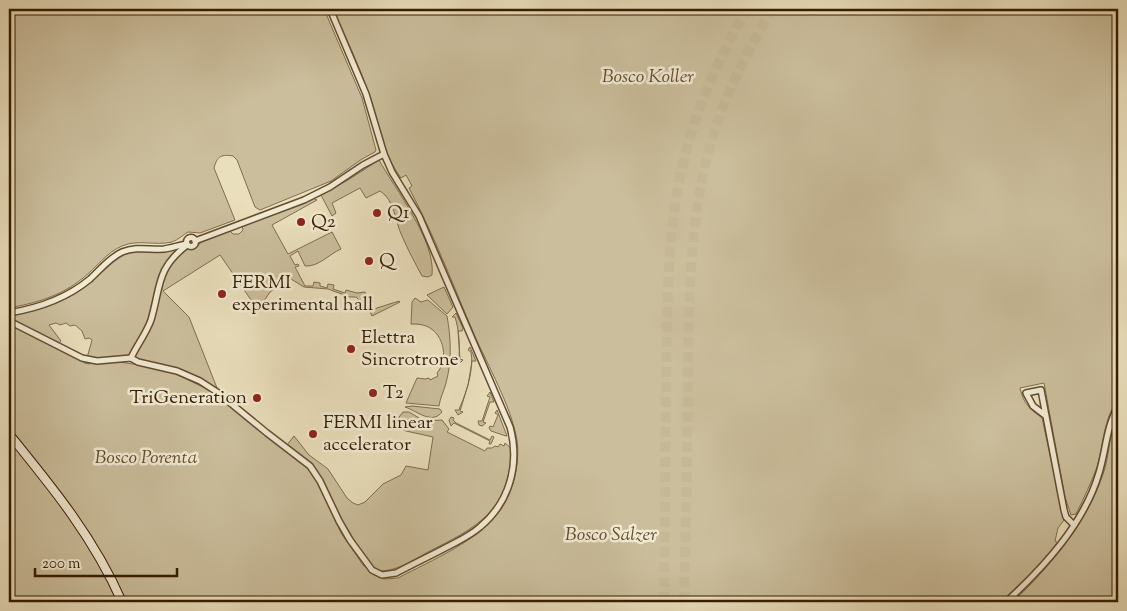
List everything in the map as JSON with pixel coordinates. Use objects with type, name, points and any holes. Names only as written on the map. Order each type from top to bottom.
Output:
[{"type":"main road","points":[[9,434],[63,500],[80,524],[98,554],[122,602]]},
{"type":"street","points":[[9,321],[82,358],[97,362],[131,358],[138,362],[177,371],[210,387],[267,434],[304,460],[320,481],[339,521],[358,553],[374,572],[389,575],[396,573],[472,533],[490,518],[500,504],[509,485],[514,459],[510,427],[419,216],[392,172],[384,154],[366,94],[330,9]]},
{"type":"street","points":[[9,313],[46,305],[68,294],[89,280],[111,259],[124,251],[138,248],[166,248],[187,244],[191,247],[194,246],[196,241],[304,200],[340,182],[363,165],[384,154]]},
{"type":"street","points":[[131,358],[148,328],[162,273],[172,259],[187,244]]},
{"type":"street","points":[[1046,416],[1034,406],[1026,393],[1042,390],[1064,510],[1066,517],[1074,526]]},
{"type":"street","points":[[1006,602],[1037,572],[1074,526],[1088,501],[1099,474],[1111,421],[1118,407]]},
{"type":"green space","points":[[9,9],[324,9],[362,98],[376,150],[331,181],[260,210],[255,207],[237,160],[233,156],[226,155],[220,157],[214,168],[235,220],[200,233],[188,232],[172,242],[134,243],[122,246],[111,252],[83,278],[66,290],[29,304],[9,308]]},
{"type":"green space","points":[[333,9],[1118,9],[1118,399],[1109,415],[1097,467],[1076,514],[1071,515],[1065,497],[1044,383],[1020,388],[1028,406],[1042,418],[1064,520],[1058,528],[1055,541],[1058,543],[1037,569],[1003,602],[125,602],[100,553],[78,516],[9,428],[9,324],[83,360],[84,363],[119,362],[166,369],[211,391],[303,463],[316,478],[341,533],[363,565],[374,575],[384,579],[398,578],[440,557],[468,540],[492,520],[501,509],[513,485],[518,449],[510,414],[435,242],[409,188],[412,186],[406,175],[401,178],[384,146],[364,81]]},
{"type":"green space","points":[[379,160],[404,200],[428,247],[432,261],[432,275],[428,277],[422,276],[402,236],[392,206],[380,191],[366,198],[360,188],[332,203],[336,213],[332,216],[321,195]]},
{"type":"green space","points":[[313,198],[317,200],[272,225],[288,254],[332,232],[341,249],[310,266],[305,266],[298,251],[290,256],[295,265],[298,264],[299,266],[295,267],[305,286],[313,286],[314,282],[320,283],[320,286],[327,288],[328,284],[334,285],[333,289],[345,293],[346,290],[357,293],[365,292],[369,302],[368,307],[364,309],[358,304],[359,300],[356,297],[350,297],[328,289],[304,287],[291,279],[270,292],[258,310],[220,255],[163,291],[189,317],[217,388],[178,370],[136,359],[135,354],[147,335],[167,268],[185,249],[195,249],[204,239],[229,230],[233,234],[239,234],[243,230],[242,225]]},
{"type":"green space","points":[[181,248],[164,266],[148,323],[131,354],[127,357],[110,359],[87,358],[92,340],[89,338],[85,339],[82,331],[75,325],[70,326],[66,323],[60,325],[56,323],[49,325],[61,341],[59,343],[12,321],[12,317],[16,314],[43,308],[70,297],[124,254],[131,251]]},
{"type":"green space","points":[[444,287],[453,307],[447,314],[427,295]]},
{"type":"green space","points":[[415,298],[421,302],[428,300],[447,316],[450,358],[448,375],[439,406],[406,403],[417,378],[429,378],[430,380],[438,376],[437,373],[441,367],[444,353],[440,338],[435,332],[423,325],[411,324],[412,302]]},
{"type":"green space","points":[[399,301],[372,316],[370,312],[377,308]]},
{"type":"green space","points":[[456,313],[463,328],[462,331],[458,331],[455,317],[452,317]]},
{"type":"green space","points":[[470,347],[476,361],[472,361],[472,364],[471,352],[468,350]]},
{"type":"green space","points":[[459,350],[460,359],[463,360],[460,363],[455,361],[455,359],[459,359]]},
{"type":"green space","points":[[468,384],[460,411],[463,412],[458,415],[455,410],[459,410]]},
{"type":"green space","points":[[490,392],[494,402],[490,402],[483,422],[486,423],[482,426],[479,425],[478,421],[482,421],[490,397],[487,396]]},
{"type":"green space","points":[[405,407],[440,409],[442,412],[434,417],[424,416]]},
{"type":"green space","points":[[497,410],[507,436],[491,431],[489,428],[490,426],[493,427],[498,415],[495,413]]},
{"type":"green space","points":[[403,412],[409,412],[424,421],[442,420],[449,429],[447,432],[485,451],[487,448],[498,447],[500,444],[504,446],[505,443],[511,448],[509,470],[505,487],[498,502],[476,525],[403,565],[391,570],[377,571],[360,550],[338,513],[316,469],[287,445],[294,436],[309,455],[328,469],[347,498],[358,505],[365,502],[383,484],[401,475],[406,466],[428,470],[433,437],[400,428],[399,417]]},
{"type":"green space","points":[[1118,412],[1118,602],[1013,602],[1068,541],[1089,506],[1105,468],[1113,426]]},
{"type":"green space","points":[[451,417],[454,418],[453,420],[456,423],[490,440],[492,436],[494,437],[491,444],[489,444],[490,441],[454,423],[451,426],[449,420]]},
{"type":"green space","points":[[9,439],[48,486],[94,554],[119,602],[9,602]]},
{"type":"tunnel","points":[[664,602],[667,314],[674,212],[683,164],[696,117],[724,51],[747,9]]},
{"type":"tunnel","points":[[684,602],[690,288],[699,198],[704,168],[717,122],[746,56],[772,9]]},
{"type":"place","name":"Q1","points":[[377,213]]},
{"type":"place","name":"Q2","points":[[301,222]]},
{"type":"place","name":"Q","points":[[369,261]]},
{"type":"place","name":"FERMI experimental hall","points":[[222,294]]},
{"type":"place","name":"Elettra Sincrotrone","points":[[351,349]]},
{"type":"place","name":"T2","points":[[373,393]]},
{"type":"place","name":"TriGeneration","points":[[257,398]]},
{"type":"place","name":"FERMI linear accelerator","points":[[313,434]]},
{"type":"park label","name":"Bosco Koller","points":[[648,77]]},
{"type":"park label","name":"Bosco Porenta","points":[[146,458]]},
{"type":"park label","name":"Bosco Salzer","points":[[611,535]]}]
